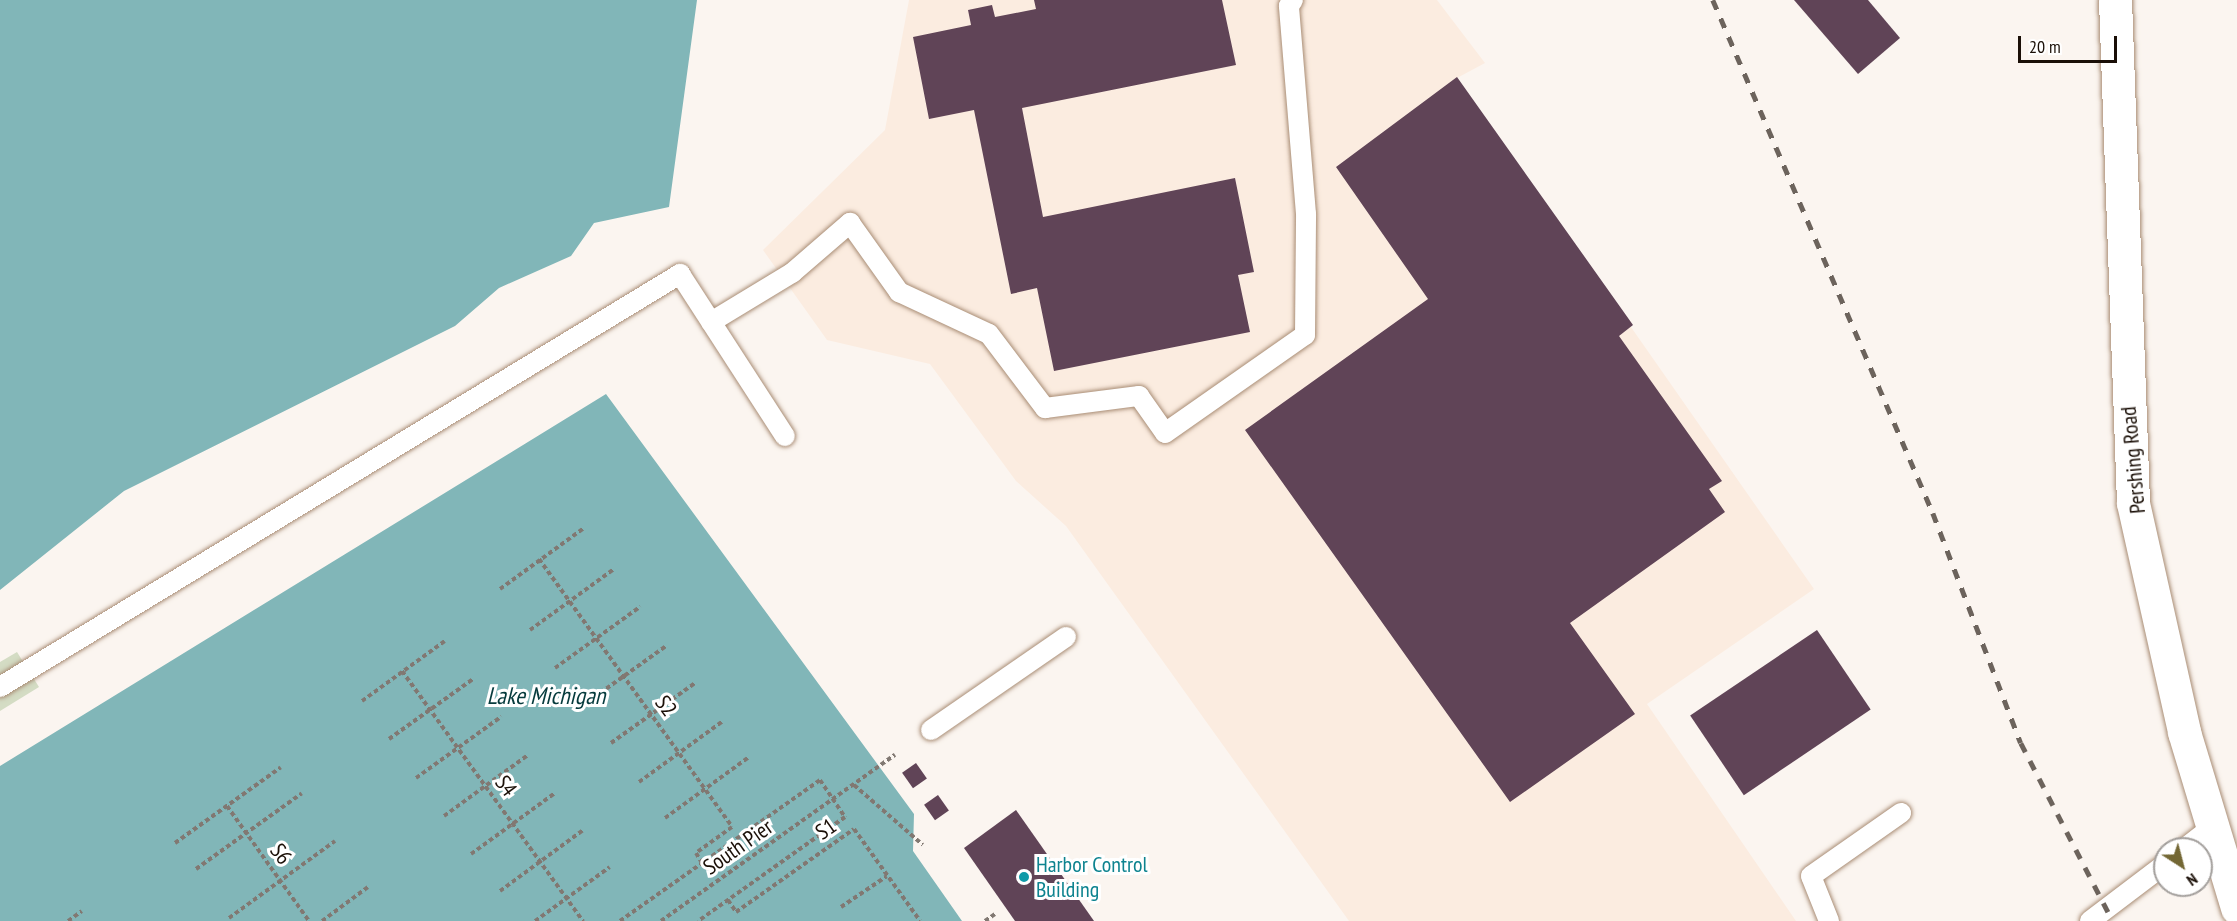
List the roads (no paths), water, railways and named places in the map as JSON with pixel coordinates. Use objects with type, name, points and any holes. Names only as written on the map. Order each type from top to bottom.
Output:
[{"type":"street","name":"Pershing Road","points":[[2115,0],[2133,503],[2210,829],[2237,907]]},
{"type":"lane","points":[[711,322],[792,273],[850,223],[900,292],[989,334],[1045,408],[1139,396],[1165,434],[1305,335],[1306,214],[1289,6],[1293,0]]},
{"type":"lane","points":[[0,687],[680,274],[785,436]]},
{"type":"lane","points":[[931,730],[1066,637]]},
{"type":"lane","points":[[1829,921],[1811,876],[1901,813]]},
{"type":"lane","points":[[2200,837],[2210,829]]},
{"type":"lane","points":[[2090,921],[2153,873]]},
{"type":"water","points":[[0,0],[697,0],[669,207],[594,223],[571,256],[499,288],[455,326],[124,491],[0,590]]},
{"type":"water","name":"Lake Michigan","points":[[606,394],[914,814],[913,851],[962,921],[0,921],[0,766]]},
{"type":"railway","points":[[1713,0],[1933,513],[2021,743],[2113,921]]},
{"type":"place","name":"Harbor Control Building","points":[[1024,877]]}]
